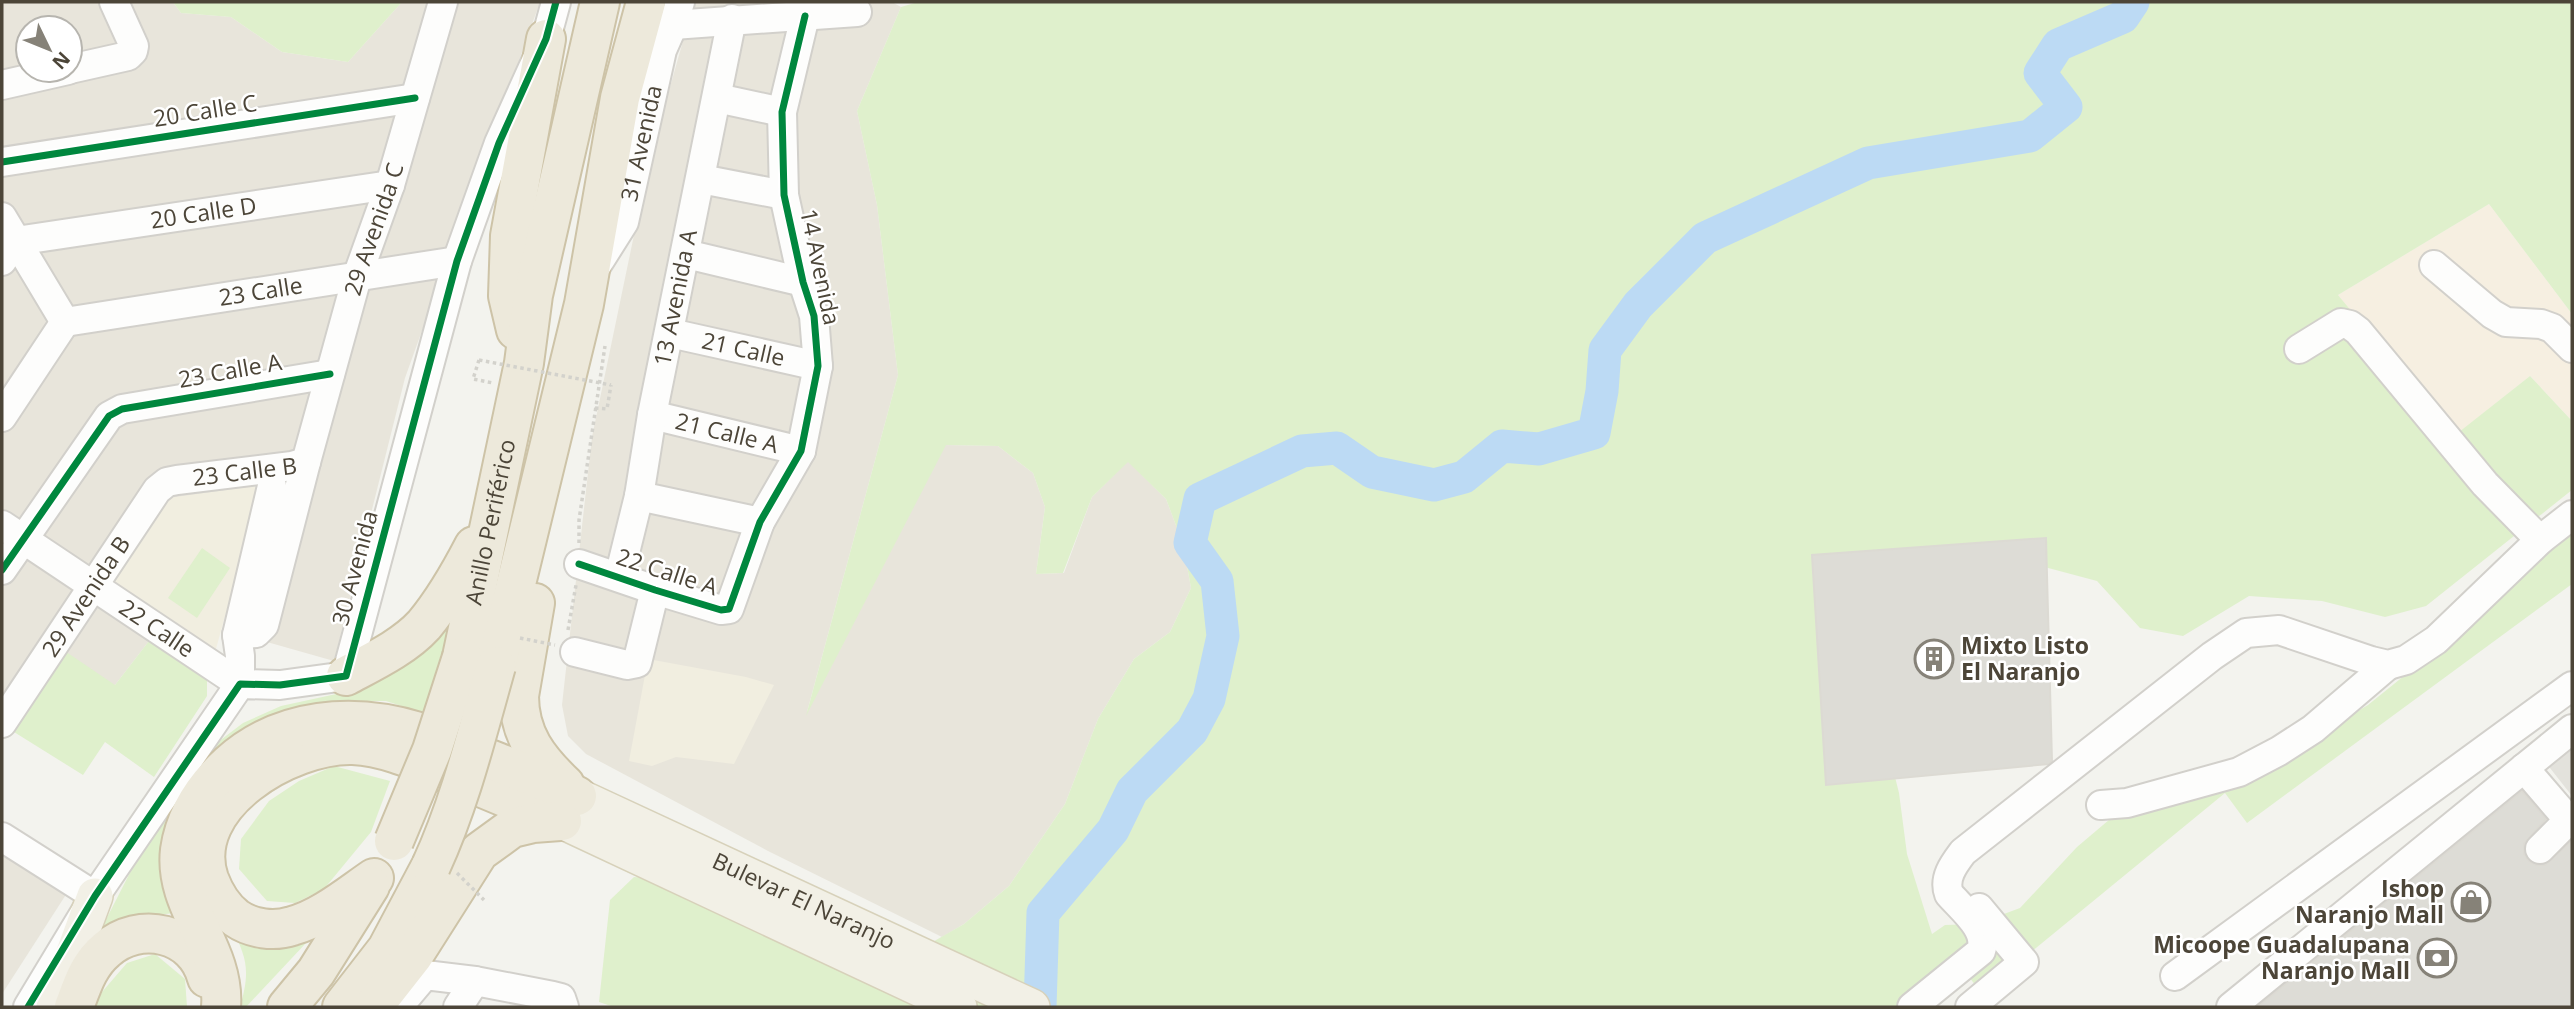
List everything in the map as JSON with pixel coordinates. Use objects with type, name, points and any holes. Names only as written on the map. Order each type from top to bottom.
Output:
[{"type":"highway","name":"Anillo Periférico","points":[[342,1007],[387,949],[431,866],[442,843],[468,765],[494,506],[524,363],[533,295],[600,2]]},
{"type":"highway","name":"Anillo Periférico","points":[[288,1007],[316,972],[374,878],[394,841],[432,750],[479,661],[565,381],[588,279],[620,98],[666,10]]},
{"type":"highway","points":[[524,363],[508,296],[510,236],[546,39]]},
{"type":"highway","points":[[565,381],[560,463],[519,696],[519,709],[525,734],[538,758],[582,815]]},
{"type":"highway","points":[[346,676],[379,659],[422,626],[457,578],[494,506]]},
{"type":"highway","points":[[221,1007],[221,978],[184,893],[179,865],[180,849],[187,821],[204,792],[215,777],[253,745],[307,724],[331,720],[368,721],[419,732],[553,785],[582,815]]},
{"type":"highway","points":[[374,878],[328,909],[300,923],[279,929],[257,927],[234,916],[218,899],[208,876],[206,862],[211,833],[228,803],[257,776],[274,765],[312,750],[350,745],[398,753],[582,815]]},
{"type":"highway","points":[[373,1007],[413,956],[479,852],[512,828],[582,815]]},
{"type":"highway","points":[[74,1007],[87,973],[96,960],[107,948],[138,933],[161,933],[191,950],[204,969],[211,993],[210,1007]]},
{"type":"main road","name":"Bulevar El Naranjo","points":[[582,815],[959,1007]]},
{"type":"main road","name":"Bulevar El Naranjo","points":[[582,815],[1032,1007]]},
{"type":"main road","points":[[54,1007],[95,896]]},
{"type":"street","points":[[84,66],[128,56],[133,51],[134,46],[114,2]]},
{"type":"street","name":"29 Avenida C","points":[[237,635],[257,633],[264,625],[357,277],[390,185],[443,2]]},
{"type":"street","name":"30 Avenida","points":[[346,676],[457,261],[499,143],[546,39],[555,2]]},
{"type":"street","points":[[666,10],[732,19],[857,12]]},
{"type":"street","name":"14 Avenida","points":[[735,596],[760,522],[801,450],[818,366],[814,316],[803,282],[785,195],[782,113],[806,16]]},
{"type":"street","name":"13 Avenida A","points":[[619,577],[639,496],[652,415],[732,19]]},
{"type":"street","points":[[718,97],[782,113]]},
{"type":"street","name":"20 Calle C","points":[[2,162],[415,98]]},
{"type":"street","points":[[701,179],[785,195]]},
{"type":"street","name":"20 Calle D","points":[[6,240],[390,185]]},
{"type":"street","points":[[2,417],[65,322],[6,240]]},
{"type":"street","points":[[686,254],[803,282]]},
{"type":"street","name":"23 Calle","points":[[65,322],[457,261]]},
{"type":"street","points":[[2434,265],[2492,314],[2506,322],[2542,324],[2552,328],[2572,348]]},
{"type":"street","points":[[2298,349],[2341,323],[2358,331],[2485,484],[2540,540]]},
{"type":"street","name":"21 Calle","points":[[670,333],[818,366]]},
{"type":"street","name":"23 Calle A","points":[[2,570],[12,532],[109,416],[122,409],[330,374]]},
{"type":"street","name":"21 Calle A","points":[[652,415],[801,450]]},
{"type":"street","name":"23 Calle B","points":[[177,480],[292,466],[307,460]]},
{"type":"street","name":"29 Avenida B","points":[[2,723],[157,490],[167,482],[177,480]]},
{"type":"street","points":[[28,1007],[95,896],[240,684],[237,635],[272,486]]},
{"type":"street","points":[[639,496],[760,522]]},
{"type":"street","points":[[2101,805],[2127,803],[2239,772],[2279,751],[2313,729],[2388,665],[2406,660],[2436,640],[2540,540],[2572,514]]},
{"type":"street","name":"22 Calle","points":[[12,532],[240,684]]},
{"type":"street","name":"22 Calle A","points":[[579,564],[721,610],[729,609],[735,596]]},
{"type":"street","points":[[565,646],[634,665],[640,658],[655,590]]},
{"type":"street","points":[[1912,1007],[1981,951],[1984,944],[1981,932],[1946,887],[1950,873],[1963,852],[2211,656],[2246,633],[2279,629],[2388,665]]},
{"type":"street","points":[[240,684],[280,685],[346,676]]},
{"type":"street","points":[[2175,976],[2572,686]]},
{"type":"street","points":[[2231,1007],[2572,729]]},
{"type":"street","points":[[2524,768],[2566,817],[2565,824],[2540,849]]},
{"type":"street","points":[[4,842],[95,896]]},
{"type":"street","points":[[1950,873],[2024,962],[1970,1007]]},
{"type":"street","points":[[398,1007],[425,975],[475,981],[559,1002]]},
{"type":"street","points":[[458,1007],[475,981]]},
{"type":"street","points":[[2221,1007],[2258,984]]},
{"type":"path","points":[[520,638],[565,646],[579,564],[579,520],[607,334]]},
{"type":"path","points":[[473,379],[478,360],[611,385],[607,409],[595,408]]},
{"type":"shaded area","points":[[2,2],[173,2],[181,13],[231,17],[282,52],[348,62],[402,2],[540,2],[405,378],[334,661],[267,642],[311,455],[264,465],[207,680],[149,641],[115,685],[2,734]]},
{"type":"shaded area","points":[[694,2],[892,2],[901,7],[857,111],[877,205],[898,375],[807,712],[945,445],[998,446],[1033,473],[1045,507],[1036,574],[1064,573],[1092,497],[1128,461],[1166,499],[1183,544],[1191,588],[1170,632],[1134,659],[1098,719],[1065,804],[1009,886],[964,924],[942,937],[768,851],[586,754],[568,736],[562,705],[592,437],[650,158]]},
{"type":"shaded area","points":[[2489,204],[2572,314],[2572,421],[2530,376],[2441,447],[2338,295]]},
{"type":"shaded area","points":[[261,485],[211,667],[98,589],[161,499]]},
{"type":"shaded area","points":[[648,659],[746,677],[774,685],[734,764],[676,757],[652,766],[629,761]]},
{"type":"shaded area","points":[[2572,731],[2572,796],[2539,754]]},
{"type":"shaded area","points":[[2,850],[67,893],[2,994]]},
{"type":"green space","points":[[173,2],[402,2],[348,62],[282,52],[231,17],[181,13]]},
{"type":"green space","points":[[918,2],[2572,2],[2572,314],[2489,204],[2338,295],[2454,436],[2530,376],[2572,421],[2572,490],[2426,606],[2385,617],[2322,601],[2249,596],[2183,636],[2140,628],[2097,581],[2037,565],[1878,709],[1899,793],[1907,854],[1932,934],[1945,925],[1977,924],[2020,908],[2077,847],[2116,814],[2299,746],[2368,705],[2415,667],[2572,522],[2572,584],[2247,823],[2225,793],[1981,993],[1953,955],[1933,972],[1929,1007],[614,1007],[599,1002],[610,900],[634,877],[680,880],[896,963],[964,924],[1009,886],[1065,804],[1098,719],[1134,659],[1170,632],[1191,588],[1183,544],[1166,499],[1128,462],[1092,497],[1063,573],[1036,574],[1045,507],[1033,473],[998,446],[946,445],[806,716],[898,375],[877,205],[857,111],[901,7]]},
{"type":"green space","points":[[202,548],[230,568],[197,618],[168,598]]},
{"type":"green space","points":[[460,593],[423,713],[386,701],[342,701],[303,711],[174,913],[125,919],[92,947],[138,857],[218,742],[243,723],[281,706],[350,691]]},
{"type":"green space","points":[[149,641],[207,680],[207,696],[154,777],[105,742],[83,775],[6,727],[59,647],[115,685]]},
{"type":"green space","points":[[334,766],[390,781],[371,832],[324,889],[295,903],[267,901],[239,869],[241,839],[269,801],[299,781]]},
{"type":"green space","points":[[231,927],[250,941],[266,947],[306,943],[246,1007],[240,1007],[246,966]]},
{"type":"green space","points":[[155,954],[185,979],[187,1007],[95,1007],[102,992],[127,963]]},
{"type":"building","name":"Mixto Listo El Naranjo","points":[[2046,538],[2052,761],[2049,764],[1826,785],[1812,555]]},
{"type":"building","name":"Ishop Naranjo Mall","points":[[2522,791],[2546,819],[2524,844],[2524,854],[2529,861],[2536,865],[2545,865],[2572,840],[2572,1007],[2257,1007]]},
{"type":"waterway","points":[[1040,1007],[1043,913],[1113,830],[1132,791],[1192,731],[1209,699],[1223,636],[1217,581],[1190,543],[1200,499],[1302,451],[1337,448],[1372,472],[1434,485],[1464,477],[1502,446],[1539,449],[1594,433],[1602,391],[1605,350],[1638,305],[1705,238],[1868,163],[2030,136],[2066,107],[2040,73],[2058,45],[2123,17],[2133,2]]},
{"type":"cycle path","points":[[28,1007],[95,896],[240,684],[280,685],[346,676],[457,261],[499,143],[546,39],[556,2]]},
{"type":"cycle path","points":[[579,564],[721,610],[729,609],[760,522],[801,451],[818,366],[814,316],[803,282],[784,195],[782,112],[805,16]]},
{"type":"cycle path","points":[[2,162],[415,98]]},
{"type":"cycle path","points":[[2,570],[109,416],[122,409],[330,374]]},
{"type":"place","name":"Mixto Listo El Naranjo","points":[[1934,659]]},
{"type":"place","name":"Ishop Naranjo Mall","points":[[2471,902]]},
{"type":"place","name":"Micoope Guadalupana Naranjo Mall","points":[[2437,958]]}]
